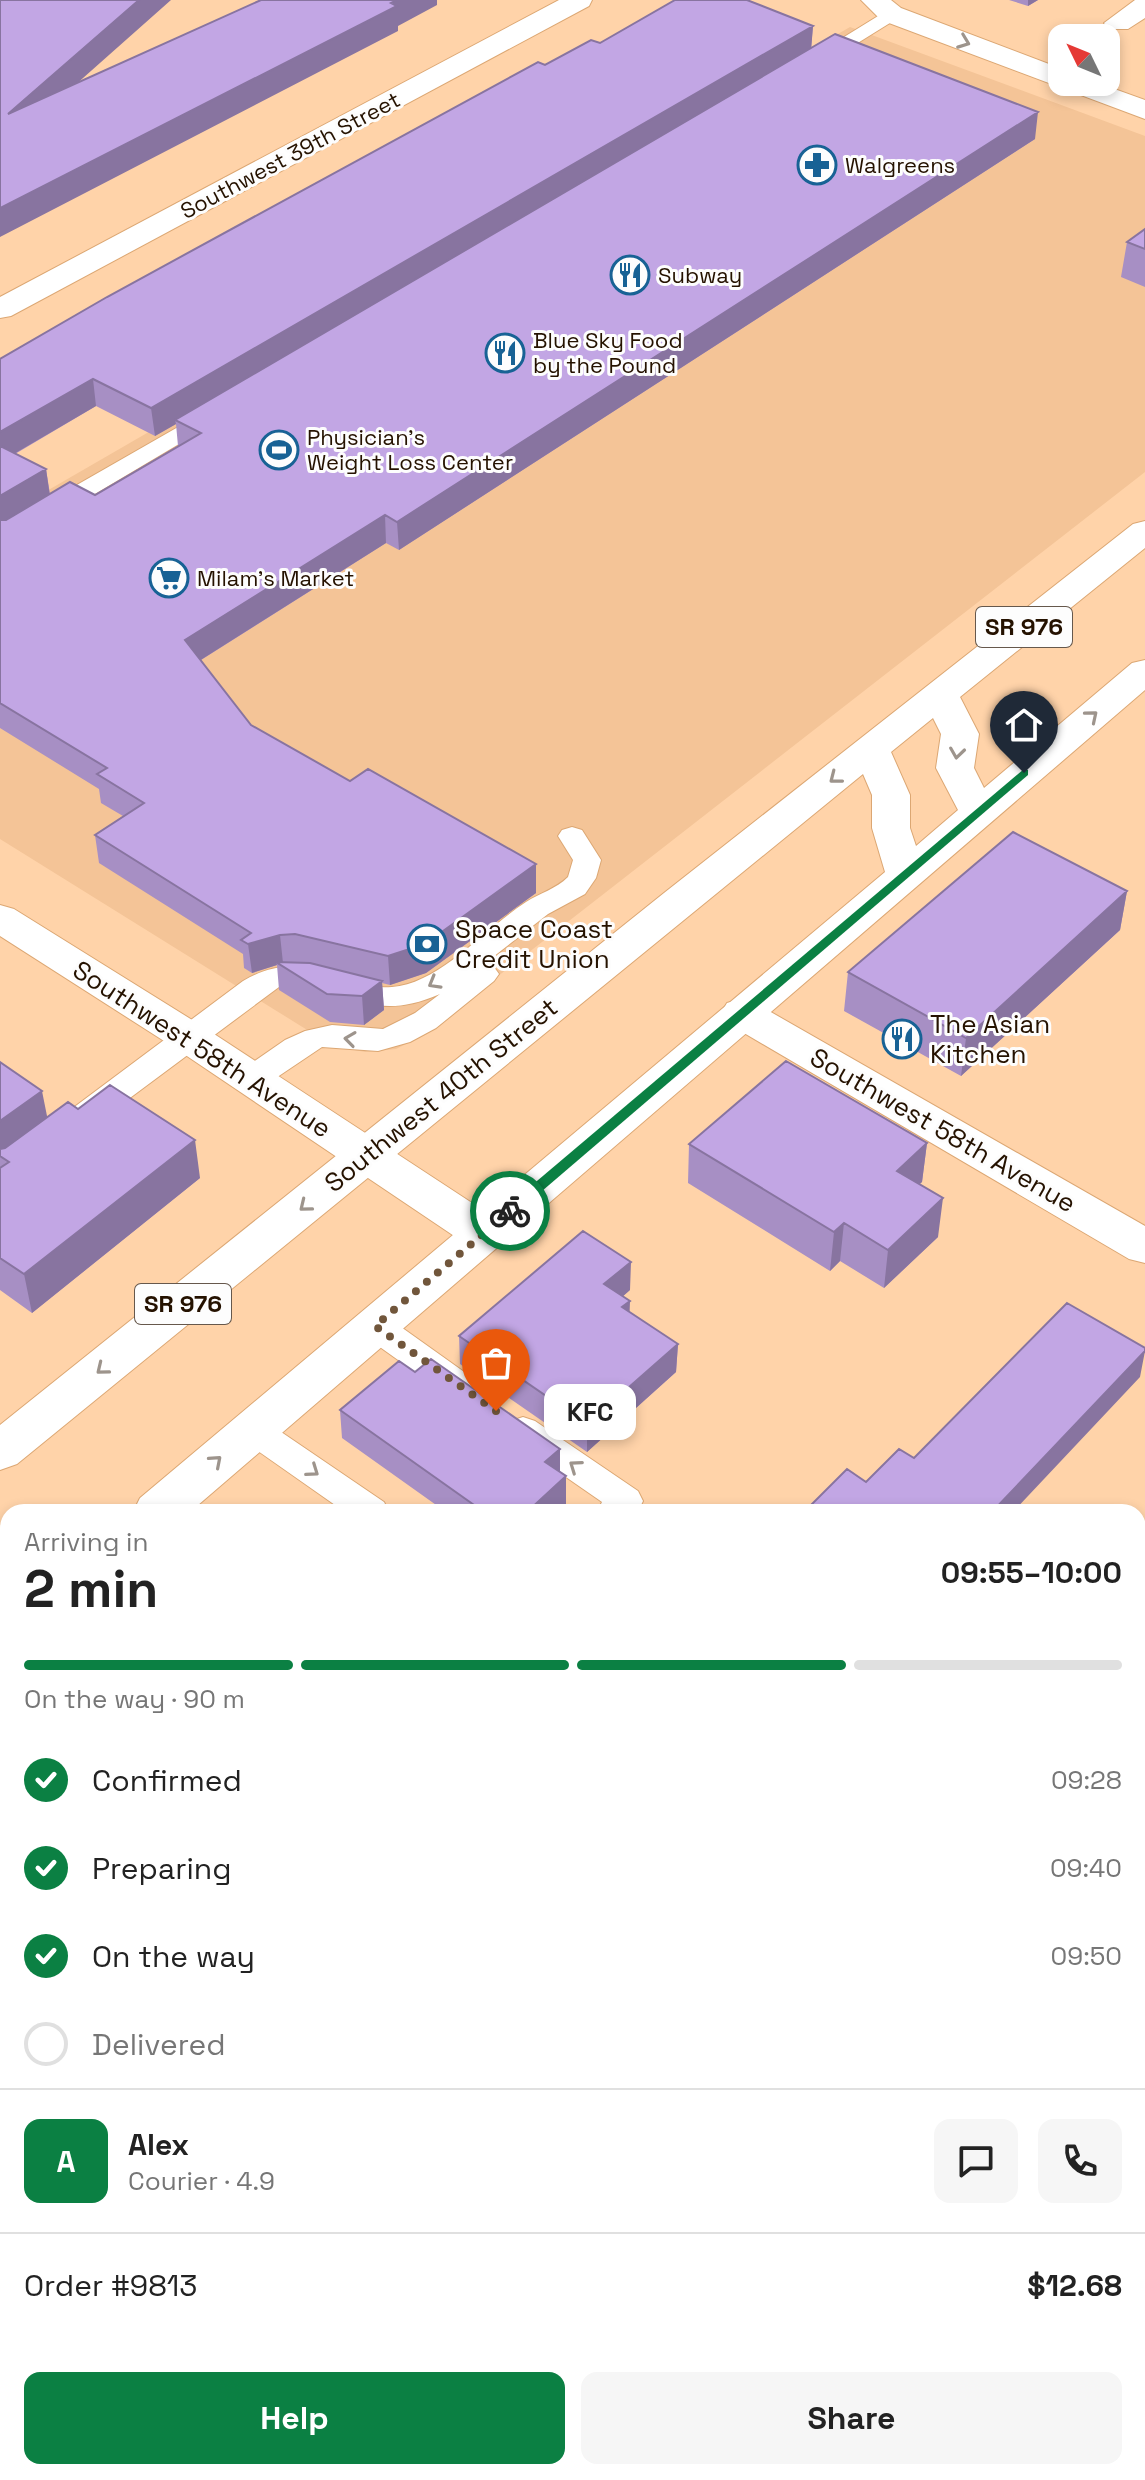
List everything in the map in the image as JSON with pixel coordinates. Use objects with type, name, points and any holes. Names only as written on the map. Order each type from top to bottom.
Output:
[{"type":"main road","name":"Southwest 39th Street","points":[[0,309],[579,0]]},
{"type":"main road","points":[[892,5],[1048,49]]},
{"type":"main road","points":[[892,5],[1048,73]]},
{"type":"main road","points":[[1118,23],[1145,6]]},
{"type":"main road","name":"Southwest 40th Street","points":[[0,1451],[1145,531]]},
{"type":"main road","points":[[166,1504],[1145,671]]},
{"type":"main road","points":[[940,694],[960,734],[955,768],[978,812]]},
{"type":"main road","points":[[871,750],[891,795],[891,828],[905,875]]},
{"type":"main road","name":"Southwest 58th Avenue","points":[[0,918],[190,1038],[485,1234]]},
{"type":"main road","name":"Southwest 58th Avenue","points":[[741,1013],[1145,1247]]},
{"type":"lane","points":[[790,76],[892,5]]},
{"type":"lane","points":[[0,540],[232,404]]},
{"type":"lane","points":[[250,1080],[308,1041],[325,1035],[385,1040],[420,1023],[559,916],[568,894],[582,880],[587,860],[572,836]]},
{"type":"lane","points":[[65,1129],[253,988],[274,977],[301,977],[356,993],[390,998],[416,994],[443,978],[539,905],[568,894]]},
{"type":"lane","points":[[375,1326],[626,1501],[623,1504]]},
{"type":"lane","points":[[253,1430],[360,1504]]},
{"type":"shaded area","points":[[850,27],[1145,136],[1145,472],[420,1037],[396,1049],[365,1052],[333,1046],[0,839],[0,518]]},
{"type":"building","points":[[0,0],[139,0],[8,114],[261,0],[397,0],[391,3],[397,6],[0,208]]},
{"type":"building","points":[[675,0],[747,0],[813,26],[151,408],[93,379],[0,432],[0,359],[107,297],[538,62],[545,65],[591,40],[600,43]]},
{"type":"building","points":[[835,34],[1038,112],[397,522],[385,515],[185,640],[251,725],[350,781],[368,769],[536,864],[425,944],[388,956],[295,934],[248,944],[241,940],[251,933],[95,835],[144,803],[97,774],[107,768],[0,703],[0,520],[6,520],[70,482],[95,495],[201,433],[175,420]]},
{"type":"building","points":[[1145,229],[1145,249],[1127,242]]},
{"type":"building","points":[[0,446],[46,469],[0,496]]},
{"type":"building","points":[[1013,832],[1127,891],[966,1038],[848,972]]},
{"type":"building","points":[[276,962],[310,963],[382,981],[362,996],[327,994]]},
{"type":"building","points":[[786,1061],[927,1143],[897,1171],[943,1198],[888,1250],[844,1223],[834,1232],[689,1144]]},
{"type":"building","points":[[0,1062],[42,1091],[0,1121]]},
{"type":"building","points":[[110,1085],[195,1140],[24,1274],[0,1258],[0,1168],[9,1162],[0,1156],[0,1149],[68,1102],[78,1109]]},
{"type":"building","points":[[583,1231],[631,1262],[604,1284],[630,1301],[622,1307],[678,1344],[587,1424],[459,1336]]},
{"type":"building","points":[[1067,1303],[1145,1348],[1000,1504],[812,1504],[847,1469],[866,1482],[899,1449],[914,1458]]},
{"type":"building","points":[[431,1359],[560,1449],[545,1462],[566,1476],[536,1504],[473,1504],[340,1410],[399,1361],[415,1372]]},
{"type":"way so far","points":[[496,1411],[375,1326],[510,1211]]},
{"type":"place","name":"Walgreens","points":[[817,165]]},
{"type":"place","name":"Subway","points":[[630,275]]},
{"type":"place","name":"Blue Sky Food by the Pound","points":[[505,353]]},
{"type":"place","name":"Physician's Weight Loss Center","points":[[279,450]]},
{"type":"place","name":"Milam's Market","points":[[169,578]]},
{"type":"place","name":"Space Coast Credit Union","points":[[427,944]]},
{"type":"place","name":"The Asian Kitchen","points":[[902,1039]]},
{"type":"place","name":"KFC","points":[[496,1411]]},
{"type":"route","points":[[510,1211],[1024,773]]}]
